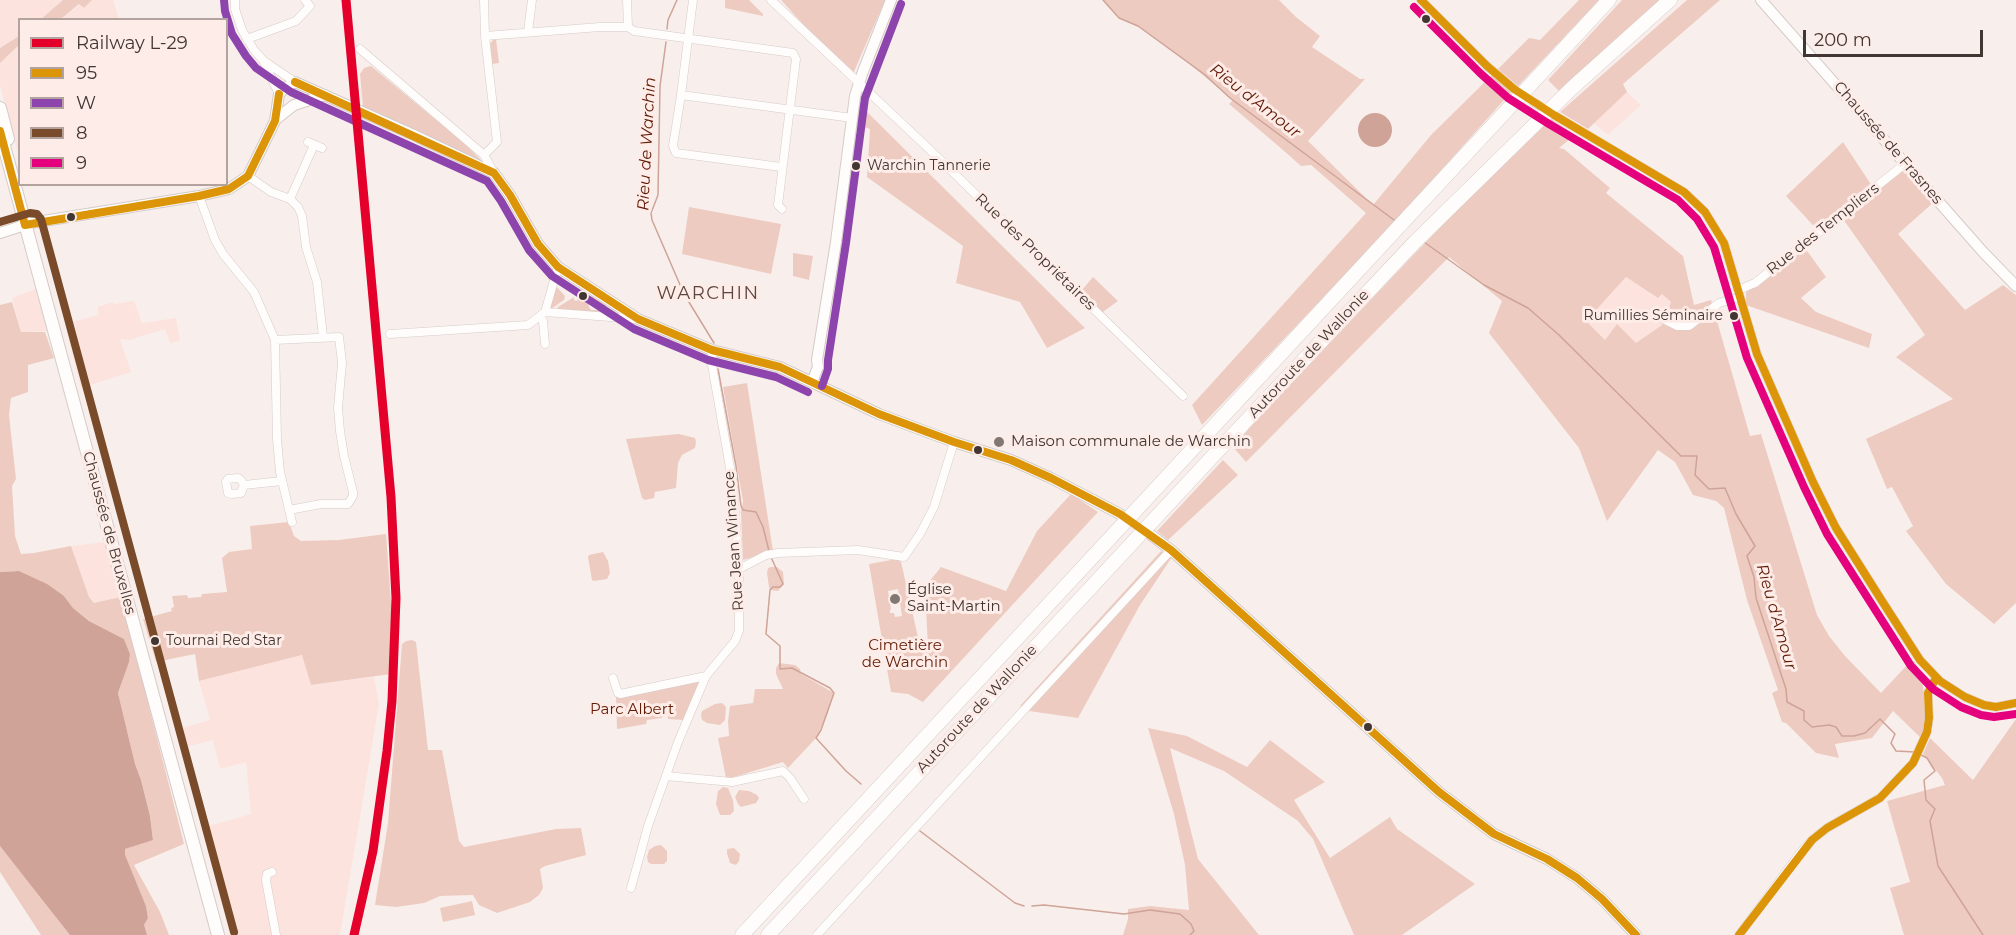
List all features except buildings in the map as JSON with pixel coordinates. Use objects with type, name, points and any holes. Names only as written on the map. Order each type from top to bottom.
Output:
[{"type":"highway","name":"Autoroute de Wallonie","points":[[742,935],[1609,0]]},
{"type":"highway","name":"Autoroute de Wallonie","points":[[768,935],[1230,437],[1415,242],[1572,88],[1670,0]]},
{"type":"highway","points":[[731,935],[747,919],[764,911]]},
{"type":"main road","name":"Chaussée de Bruxelles","points":[[0,108],[18,175]]},
{"type":"main road","name":"Chaussée de Bruxelles","points":[[0,131],[28,224],[224,935]]},
{"type":"main road","name":"Chaussée de Bruxelles","points":[[21,186],[28,224],[218,935]]},
{"type":"street","points":[[0,233],[28,224],[199,196],[229,189],[248,176],[275,121],[279,94],[263,60],[247,39],[238,20],[235,0]]},
{"type":"street","points":[[484,0],[485,36],[497,142],[484,155]]},
{"type":"street","points":[[528,32],[532,0]]},
{"type":"street","points":[[627,0],[628,27]]},
{"type":"street","points":[[693,0],[673,146],[676,153],[781,167]]},
{"type":"street","name":"Rue des Propriétaires","points":[[771,0],[928,148],[1183,396]]},
{"type":"street","points":[[808,380],[818,367],[817,360],[836,242],[852,118],[859,84],[891,0]]},
{"type":"street","points":[[1421,0],[1487,66],[1514,89]]},
{"type":"street","name":"Chaussée de Frasnes","points":[[1761,0],[1983,252],[2016,286]]},
{"type":"street","points":[[247,39],[296,21],[308,3]]},
{"type":"street","points":[[485,36],[628,27],[634,31],[793,53],[796,58],[778,205],[782,209]]},
{"type":"street","points":[[360,49],[484,155],[538,243],[558,267],[638,319],[712,350],[780,367],[879,414],[1011,460],[1120,514]]},
{"type":"street","points":[[263,60],[292,82],[343,103],[494,173]]},
{"type":"street","points":[[279,94],[292,82]]},
{"type":"street","points":[[291,107],[292,82]]},
{"type":"street","points":[[275,121],[291,107],[325,95]]},
{"type":"street","points":[[681,95],[852,118]]},
{"type":"street","points":[[1554,115],[1676,187],[1705,212],[1722,239],[1757,354],[1824,505],[1909,643],[1926,668],[1955,692],[1984,705],[1996,707],[2016,703]]},
{"type":"street","points":[[290,199],[315,145]]},
{"type":"street","name":"Rue des Templiers","points":[[1661,318],[1677,326],[1689,326],[1719,303],[1755,282],[1906,163]]},
{"type":"street","points":[[248,176],[271,192],[290,199],[298,207],[302,216],[306,247],[317,282],[323,337]]},
{"type":"street","points":[[199,196],[215,240],[223,254],[254,292],[275,340],[277,439],[282,481],[292,522]]},
{"type":"street","points":[[390,334],[528,325],[545,312],[558,267]]},
{"type":"street","points":[[545,312],[638,319]]},
{"type":"street","points":[[543,321],[545,344]]},
{"type":"street","points":[[275,340],[339,337],[342,363],[338,408],[340,431],[353,496],[348,504],[321,504],[289,510]]},
{"type":"street","name":"Rue Jean Winance","points":[[631,888],[648,826],[678,742],[706,676],[735,641],[739,631],[739,569],[733,486],[712,365],[712,350]]},
{"type":"street","points":[[739,569],[766,555],[778,553],[858,550],[904,557],[920,534],[934,507],[954,442]]},
{"type":"street","points":[[244,485],[282,481]]},
{"type":"street","points":[[1151,535],[1171,550],[1439,792],[1494,834],[1546,859],[1577,878],[1602,899],[1636,935]]},
{"type":"street","points":[[817,935],[1171,550]]},
{"type":"street","points":[[613,678],[620,694],[706,676]]},
{"type":"street","points":[[1739,935],[1812,840],[1827,828],[1883,796],[1918,754],[1929,728],[1929,690],[1936,678]]},
{"type":"street","points":[[666,776],[732,782],[783,771],[804,799]]},
{"type":"street","points":[[272,872],[267,874],[266,880],[276,935]]},
{"type":"shaded area","points":[[0,0],[63,0],[42,18],[18,18],[18,37],[0,48]]},
{"type":"shaded area","points":[[92,0],[113,0],[119,18],[63,18],[80,4],[84,8]]},
{"type":"shaded area","points":[[18,46],[18,153],[0,85],[0,63]]},
{"type":"shaded area","points":[[1627,92],[1641,105],[1608,135],[1594,123]]},
{"type":"shaded area","points":[[1375,113],[1387,118],[1392,130],[1387,142],[1375,147],[1363,142],[1358,130],[1363,118]]},
{"type":"shaded area","points":[[1626,277],[1658,298],[1662,293],[1671,302],[1662,325],[1636,344],[1617,325],[1605,340],[1585,321]]},
{"type":"shaded area","points":[[40,287],[48,331],[21,332],[12,298]]},
{"type":"shaded area","points":[[134,301],[142,323],[176,318],[180,341],[170,343],[165,329],[129,340],[120,339],[131,372],[81,388],[65,324],[98,315],[98,307],[112,302],[114,304]]},
{"type":"shaded area","points":[[106,542],[125,610],[101,610],[89,597],[71,546]]},
{"type":"shaded area","points":[[19,571],[47,584],[64,596],[73,608],[89,621],[124,639],[130,654],[118,693],[150,816],[153,840],[125,849],[125,855],[146,906],[148,918],[144,925],[147,935],[70,935],[0,846],[0,572]]},
{"type":"shaded area","points":[[303,655],[311,685],[374,677],[379,704],[340,935],[230,935],[202,828],[251,814],[246,762],[220,769],[213,740],[181,748],[176,730],[210,720],[199,681]]},
{"type":"green space","points":[[63,0],[92,0],[84,8],[79,4],[62,18],[42,18]]},
{"type":"green space","points":[[725,0],[749,0],[763,16],[725,8]]},
{"type":"green space","points":[[781,0],[885,0],[853,74],[820,43]]},
{"type":"green space","points":[[1103,0],[1279,0],[1320,36],[1312,47],[1360,79],[1365,79],[1308,141],[1373,205],[1431,135],[1492,75],[1513,90],[1392,225],[1202,425],[1192,405],[1366,213],[1311,165],[1301,166],[1229,104],[1233,100],[1193,67],[1138,26],[1119,18]]},
{"type":"green space","points":[[1579,0],[1599,0],[1518,86],[1498,69],[1529,38],[1540,40]]},
{"type":"green space","points":[[1622,0],[1660,0],[1559,91],[1548,80]]},
{"type":"green space","points":[[1687,0],[1720,0],[1623,84],[1627,92],[1588,129],[1560,112]]},
{"type":"green space","points":[[18,37],[18,46],[0,63],[0,48]]},
{"type":"green space","points":[[496,39],[499,63],[492,64],[490,44]]},
{"type":"green space","points":[[371,66],[465,144],[480,159],[480,162],[363,107],[360,74],[364,68]]},
{"type":"green space","points":[[857,102],[1085,328],[1047,348],[1020,302],[956,283],[963,246],[867,177],[870,129],[856,124]]},
{"type":"green space","points":[[1551,119],[1575,135],[1559,148],[1564,149],[1610,188],[1606,193],[1683,256],[1694,305],[1711,300],[1750,436],[1761,434],[1817,615],[1829,636],[1845,656],[1881,693],[1907,665],[1914,661],[1921,671],[1925,702],[1926,727],[1920,737],[1893,711],[1872,738],[1835,744],[1839,758],[1816,753],[1786,723],[1782,722],[1772,693],[1778,690],[1747,600],[1724,508],[1716,501],[1693,495],[1675,462],[1658,450],[1607,521],[1579,448],[1489,333],[1502,301],[1449,257],[1246,462],[1234,448],[1250,427],[1464,202]],"holes":[[[1626,277],[1658,298],[1662,294],[1671,302],[1662,325],[1636,343],[1617,324],[1605,340],[1586,321]]]},
{"type":"green space","points":[[1843,142],[1876,192],[1905,169],[1935,201],[1898,234],[1965,310],[2003,285],[2016,295],[2016,603],[1994,624],[1946,584],[1906,531],[1913,526],[1892,487],[1887,489],[1866,439],[1953,399],[1896,357],[1925,335],[1843,219],[1822,235],[1786,196]]},
{"type":"green space","points":[[689,207],[781,224],[771,274],[682,254]]},
{"type":"green space","points":[[1805,248],[1826,277],[1801,298],[1816,312],[1872,334],[1869,348],[1746,305],[1746,292]]},
{"type":"green space","points":[[793,253],[813,256],[809,280],[793,276]]},
{"type":"green space","points":[[1093,277],[1118,301],[1100,314],[1076,297]]},
{"type":"green space","points":[[555,285],[565,296],[564,300],[551,309],[550,307]]},
{"type":"green space","points":[[581,293],[587,297],[591,310],[600,310],[601,307],[590,299],[591,296],[606,305],[606,312],[557,311],[558,307],[574,297],[577,301],[576,295]]},
{"type":"green space","points":[[12,302],[21,332],[45,332],[54,358],[28,365],[28,392],[11,398],[9,415],[16,479],[12,486],[15,536],[21,554],[71,546],[89,597],[94,603],[121,597],[184,844],[134,865],[160,912],[169,935],[147,935],[144,930],[148,918],[146,906],[125,856],[125,849],[153,839],[150,816],[118,693],[130,654],[124,639],[89,621],[73,608],[64,596],[19,571],[0,572],[0,305]]},
{"type":"green space","points":[[747,383],[773,551],[743,560],[741,512],[743,501],[723,387]]},
{"type":"green space","points":[[679,434],[695,438],[696,442],[695,448],[682,455],[678,463],[676,488],[655,492],[654,498],[645,500],[642,498],[626,439]]},
{"type":"green space","points":[[1223,460],[1238,475],[1168,540],[1157,531]]},
{"type":"green space","name":"Cimetière de Warchin","points":[[1071,494],[1098,512],[923,702],[908,694],[891,692],[869,564],[897,559],[901,562],[918,637],[926,650],[928,648],[925,587],[941,567],[1006,591],[1037,531]],"holes":[[[898,589],[902,616],[895,617],[894,613],[890,613],[888,591]]]},
{"type":"green space","points":[[289,522],[294,536],[301,541],[339,540],[386,534],[392,617],[391,674],[311,685],[302,655],[199,681],[195,654],[156,662],[143,619],[172,611],[171,608],[174,607],[172,596],[187,595],[188,598],[201,597],[202,594],[227,592],[222,558],[229,552],[252,549],[250,526]]},
{"type":"green space","points":[[1161,551],[1172,557],[1140,605],[1078,718],[1029,711],[1020,706]]},
{"type":"green space","points":[[603,552],[608,561],[610,573],[607,579],[594,581],[588,557]]},
{"type":"green space","points":[[777,567],[783,572],[784,584],[778,591],[770,590],[769,587],[767,573],[768,568]]},
{"type":"green space","points":[[412,640],[416,642],[428,750],[442,750],[459,841],[464,847],[556,829],[581,828],[586,855],[540,869],[543,888],[539,895],[530,902],[497,913],[479,905],[473,895],[440,896],[424,903],[396,907],[375,905],[388,823],[402,644]]},
{"type":"green space","points":[[779,663],[795,665],[800,669],[801,674],[834,693],[827,715],[816,738],[788,768],[783,762],[726,778],[718,738],[729,736],[730,706],[753,703],[755,689],[783,689],[776,674]]},
{"type":"green space","name":"Parc Albert","points":[[701,680],[683,720],[668,719],[668,715],[663,714],[662,718],[647,720],[646,724],[617,729],[616,697]]},
{"type":"green space","points":[[722,703],[726,707],[725,720],[720,725],[702,720],[702,711]]},
{"type":"green space","points":[[2016,719],[2016,935],[1904,935],[1890,888],[1910,882],[1887,801],[1945,785],[1923,754],[1930,738],[1973,780]]},
{"type":"green space","points":[[1148,728],[1187,736],[1247,767],[1270,740],[1325,782],[1294,800],[1330,858],[1390,817],[1397,829],[1475,884],[1402,935],[1354,935],[1313,839],[1298,821],[1224,771],[1170,748],[1198,859],[1259,935],[1123,935],[1128,919],[1128,909],[1150,906],[1189,910],[1185,865],[1174,814]]},
{"type":"green space","points":[[723,787],[728,788],[733,800],[734,811],[730,815],[720,815],[716,804],[718,791]]},
{"type":"green space","points":[[739,790],[749,791],[759,798],[756,803],[741,807],[735,797]]},
{"type":"green space","points":[[661,845],[667,851],[667,861],[664,864],[651,864],[647,857],[649,850]]},
{"type":"green space","points":[[0,846],[70,935],[41,935],[0,872]]},
{"type":"green space","points":[[734,848],[740,854],[736,865],[730,863],[727,853],[727,849]]},
{"type":"green space","points":[[472,901],[475,915],[443,922],[440,908]]},
{"type":"waterway","name":"Rieu de Warchin","points":[[667,29],[668,20],[677,0]]},
{"type":"waterway","name":"Rieu d'Amour","points":[[1103,0],[1119,18],[1138,26],[1204,74],[1230,98],[1394,220]]},
{"type":"waterway","name":"Rieu de Warchin","points":[[666,42],[660,86],[658,195],[651,213],[652,220],[684,294],[714,343]]},
{"type":"waterway","name":"Rieu d'Amour","points":[[1424,242],[1484,285],[1528,308],[1559,335],[1681,456],[1697,456],[1695,475],[1709,489],[1725,488],[1736,514],[1755,546],[1747,556],[1754,577],[1756,598],[1786,689],[1787,702],[1804,711],[1804,720],[1812,727],[1829,725],[1836,727],[1842,736],[1854,736],[1865,733],[1880,719],[1895,734],[1891,743],[1896,751],[1915,752]]},
{"type":"waterway","name":"Rieu de Warchin","points":[[718,369],[741,506],[743,510],[756,512],[763,527],[769,551]]},
{"type":"waterway","name":"Rieu de Warchin","points":[[771,557],[783,584],[770,590],[766,634],[780,646],[780,669],[792,668],[830,688],[834,693],[816,738],[861,784]]},
{"type":"waterway","name":"Rieu d'Amour","points":[[1919,754],[1927,758],[1935,771],[1924,780],[1926,800],[1935,809],[1930,821],[1938,866],[1983,935]]},
{"type":"waterway","name":"Rieu de Warchin","points":[[920,831],[1015,903],[1024,906]]},
{"type":"waterway","name":"Rieu de Warchin","points":[[1032,906],[1044,905],[1124,914],[1150,910],[1180,914],[1191,924],[1194,931],[1190,935]]},
{"type":"rail line","name":"L-29","points":[[346,0],[391,497],[396,598],[392,701],[387,751],[373,851],[354,935]]},
{"type":"transit line","name":"W","points":[[224,0],[227,18]]},
{"type":"transit line","name":"95","points":[[1421,0],[1487,66],[1514,89],[1684,192],[1705,212],[1724,243],[1757,354],[1813,482],[1836,528],[1882,601],[1920,660],[1940,681],[1965,697],[1984,705],[1996,707],[2016,703]]},
{"type":"transit line","name":"W","points":[[822,386],[828,369],[865,98],[901,4]]},
{"type":"transit line","name":"9","points":[[1414,7],[1508,98],[1678,200],[1697,219],[1714,247],[1747,358],[1804,487],[1827,534],[1911,666],[1933,689],[1961,707],[1981,715],[1994,717],[2016,714]]},
{"type":"transit line","name":"W","points":[[228,21],[232,34],[256,68],[291,92],[487,181],[529,250],[552,276],[634,329],[708,360],[776,377],[808,392]]},
{"type":"transit line","name":"95","points":[[295,82],[494,173],[510,195],[538,244],[558,267],[638,319],[712,350],[780,367],[879,414],[1011,460],[1120,514],[1171,550],[1439,792],[1494,834],[1547,859],[1577,878],[1602,899],[1636,935]]},
{"type":"transit line","name":"95","points":[[0,131],[25,225],[229,189],[248,176],[275,121],[279,94]]},
{"type":"transit line","name":"8","points":[[0,222],[30,213],[37,214],[41,219],[234,932]]},
{"type":"transit line","name":"95","points":[[1739,935],[1812,840],[1827,828],[1880,798],[1913,763],[1927,732],[1928,693],[1936,678]]},
{"type":"place","name":"Warchin Tannerie","points":[[856,166]]},
{"type":"place","name":"Rumillies Séminaire","points":[[1734,316]]},
{"type":"place","name":"Maison communale de Warchin","points":[[999,442]]},
{"type":"place","name":"Église Saint-Martin","points":[[895,599]]},
{"type":"place","name":"Tournai Red Star","points":[[155,641]]},
{"type":"district","name":"WARCHIN","points":[[708,294]]}]
